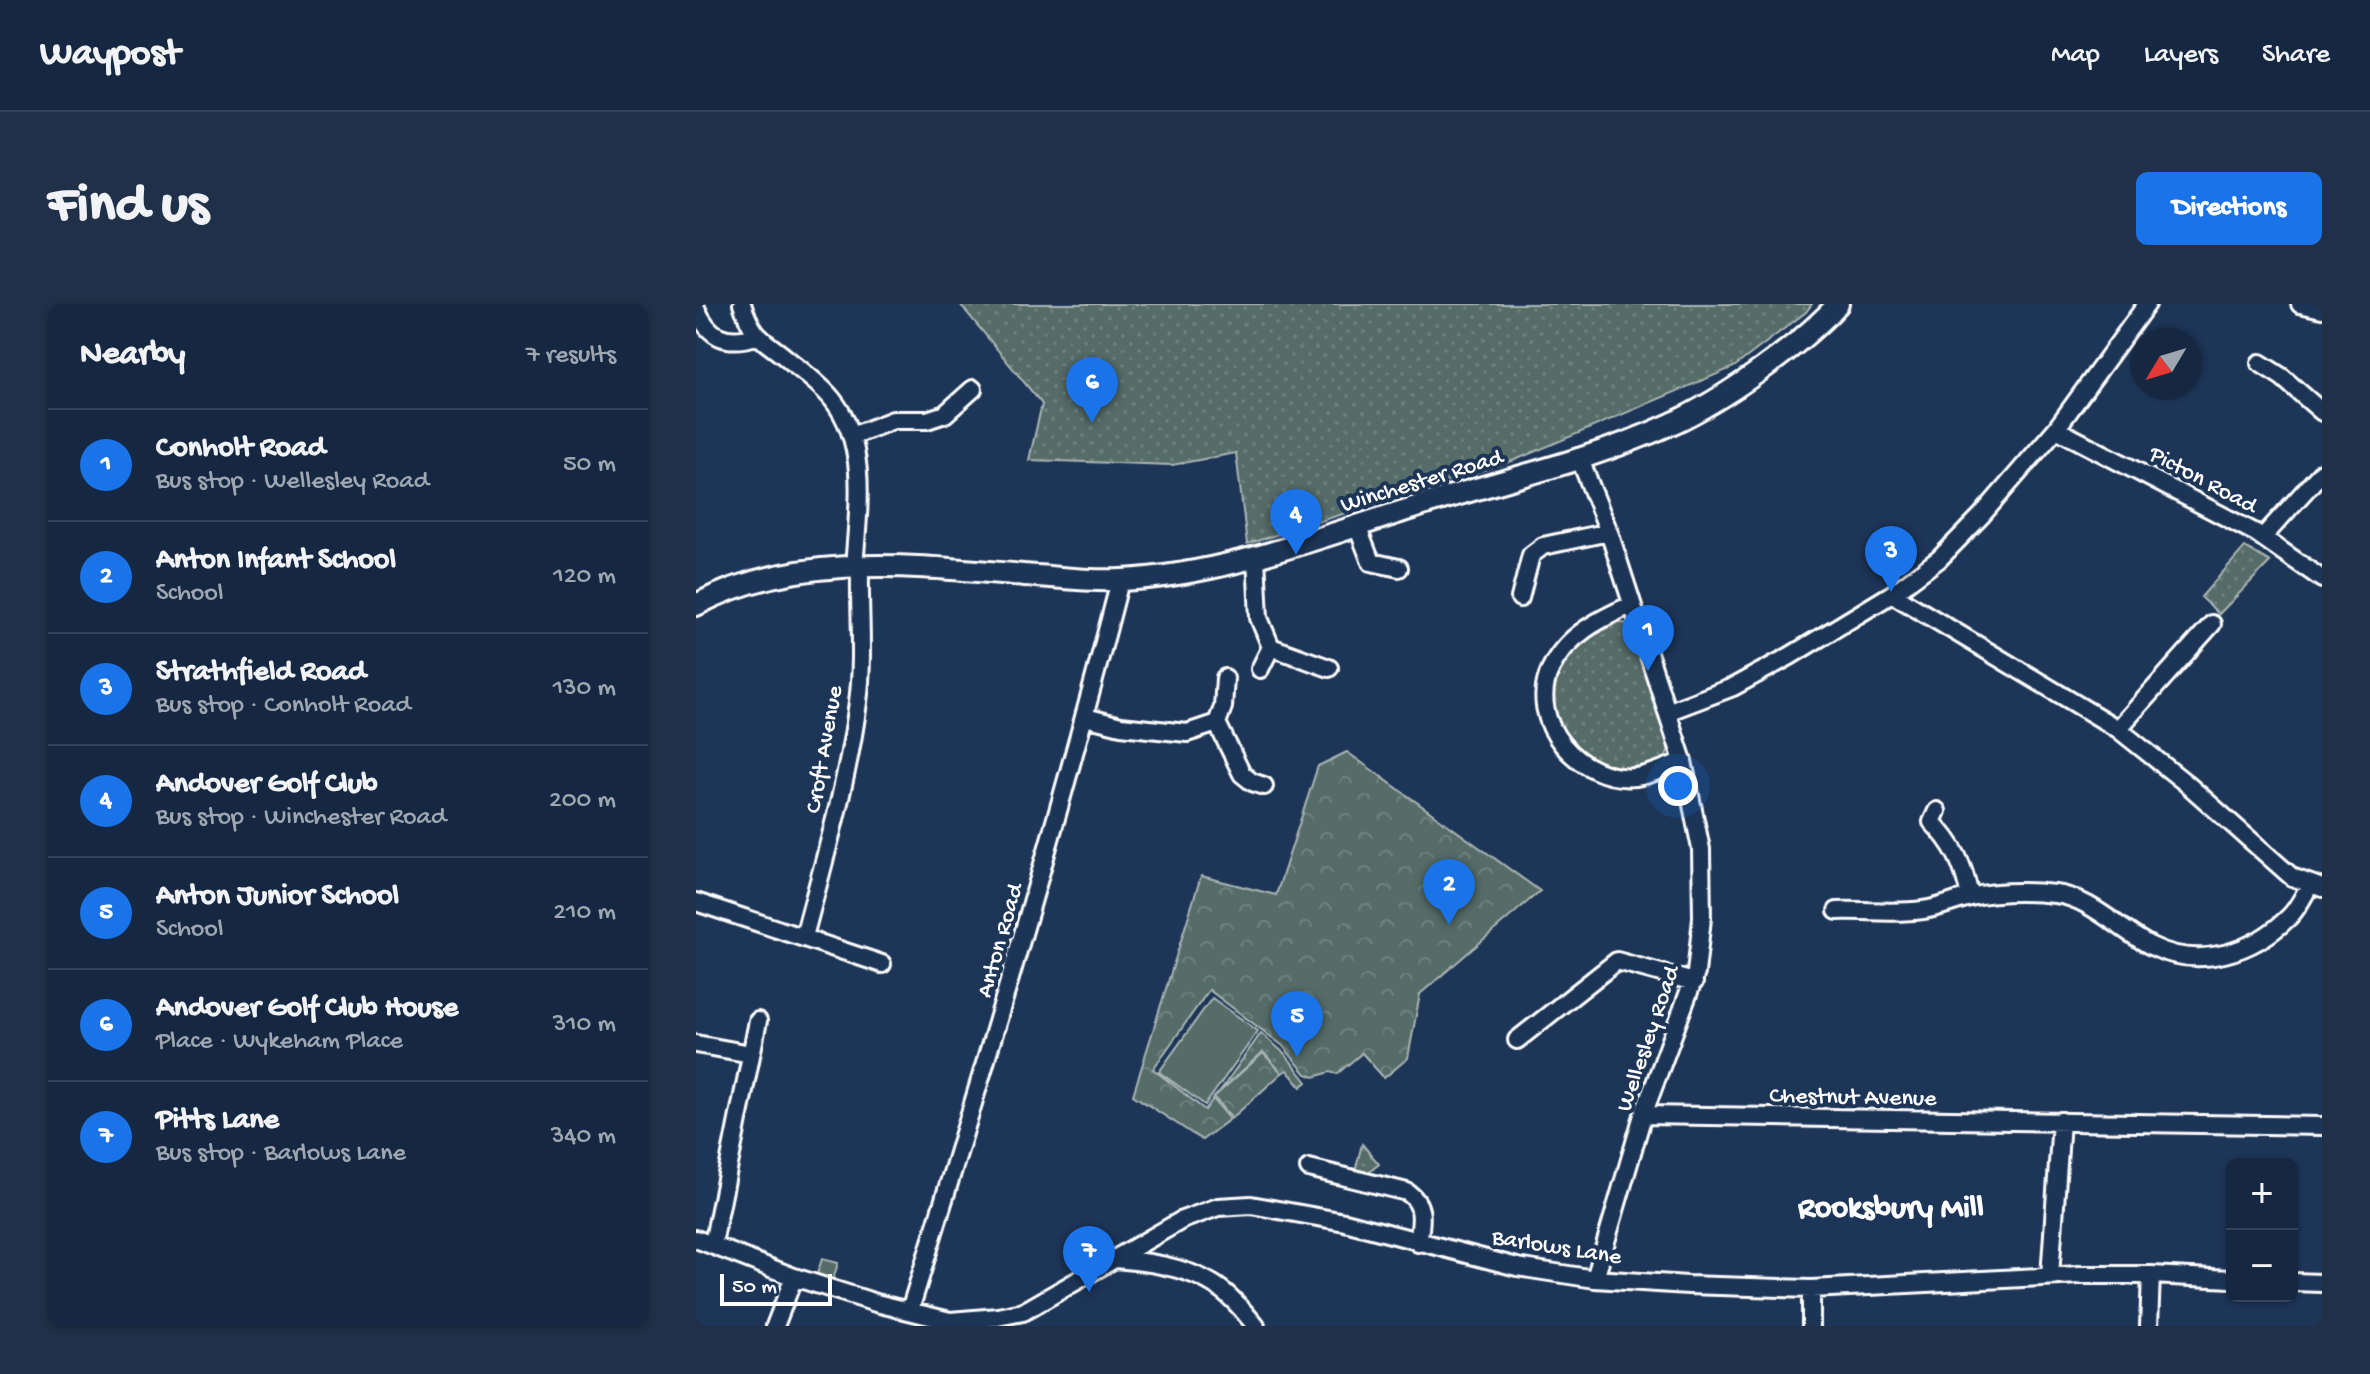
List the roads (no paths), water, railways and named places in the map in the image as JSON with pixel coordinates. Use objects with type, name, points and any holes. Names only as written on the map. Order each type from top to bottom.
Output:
[{"type":"main road","name":"Winchester Road","points":[[696,605],[726,590],[816,569],[949,569],[1120,581],[1165,576],[1256,557],[1579,457],[1670,424],[1704,406],[1777,357],[1838,304]]},
{"type":"street","points":[[696,308],[708,328],[730,341],[756,336],[742,304]]},
{"type":"street","points":[[1667,712],[1733,687],[1892,594],[1939,559],[1981,516],[2056,429],[2147,304]]},
{"type":"street","points":[[2300,304],[2322,309]]},
{"type":"street","name":"Croft Avenue","points":[[756,336],[787,358],[832,398],[846,419],[858,466],[857,567],[861,662],[858,702],[833,826],[804,937]]},
{"type":"street","points":[[2260,363],[2282,377],[2322,412]]},
{"type":"street","points":[[852,436],[893,420],[927,420],[945,414],[973,389]]},
{"type":"street","name":"Picton Road","points":[[2056,429],[2263,537],[2322,579]]},
{"type":"street","name":"Wellesley Road","points":[[1579,457],[1609,532],[1683,761],[1701,849],[1702,918],[1694,982],[1643,1115],[1595,1279]]},
{"type":"street","points":[[2263,537],[2322,472]]},
{"type":"street","points":[[1357,526],[1371,562],[1399,568]]},
{"type":"street","points":[[1520,598],[1531,555],[1543,546],[1609,532]]},
{"type":"street","points":[[1256,557],[1259,618],[1271,647],[1329,668]]},
{"type":"street","name":"Anton Road","points":[[910,1310],[1001,1016],[1120,581]]},
{"type":"street","points":[[1837,911],[1867,902],[1926,910],[1970,897],[2019,891],[2060,894],[2102,913],[2150,945],[2179,956],[2209,958],[2237,951],[2264,937],[2292,915],[2316,887],[2292,877],[2187,784],[2118,729],[1892,594]]},
{"type":"street","points":[[1631,605],[1590,626],[1560,653],[1547,679],[1546,709],[1550,725],[1568,752],[1582,764],[1610,774],[1637,777],[1683,761]]},
{"type":"street","points":[[2118,729],[2212,624]]},
{"type":"street","points":[[1260,669],[1271,647]]},
{"type":"street","points":[[1225,678],[1223,707],[1217,723],[1242,774],[1264,786]]},
{"type":"street","points":[[1085,717],[1121,726],[1187,733],[1217,723]]},
{"type":"street","points":[[1937,811],[1932,822],[1958,854],[1970,897]]},
{"type":"street","points":[[696,902],[882,964]]},
{"type":"street","points":[[1517,1040],[1617,961],[1694,982]]},
{"type":"street","points":[[713,1244],[758,1021]]},
{"type":"street","points":[[696,1044],[751,1054]]},
{"type":"street","name":"Chestnut Avenue","points":[[1643,1115],[2322,1126]]},
{"type":"street","points":[[2050,1276],[2061,1121]]},
{"type":"street","points":[[1309,1168],[1407,1192],[1416,1198],[1423,1214],[1418,1243]]},
{"type":"street","name":"Barlows Lane","points":[[696,1239],[794,1277],[876,1303],[950,1321],[998,1317],[1026,1319],[1115,1259],[1182,1220],[1218,1207],[1251,1205],[1345,1222],[1517,1267],[1595,1279],[1811,1289],[2050,1276],[2151,1275],[2226,1279]]},
{"type":"street","points":[[1115,1259],[1162,1265],[1205,1280],[1231,1297],[1256,1326]]},
{"type":"street","points":[[2149,1326],[2151,1275]]},
{"type":"street","points":[[775,1326],[794,1277]]},
{"type":"street","points":[[2298,1282],[2322,1283]]},
{"type":"street","points":[[1811,1289],[1811,1326]]},
{"type":"place","name":"Andover Golf Club House","points":[[1092,423]]},
{"type":"place","name":"Andover Golf Club","points":[[1296,555]]},
{"type":"place","name":"Strathfield Road","points":[[1891,592]]},
{"type":"place","name":"Conholt Road","points":[[1648,671]]},
{"type":"place","name":"Anton Infant School","points":[[1449,925]]},
{"type":"place","name":"Anton Junior School","points":[[1297,1057]]},
{"type":"place","name":"Pitts Lane","points":[[1089,1292]]},
{"type":"district","name":"Rooksbury Mill","points":[[1891,1205]]}]
